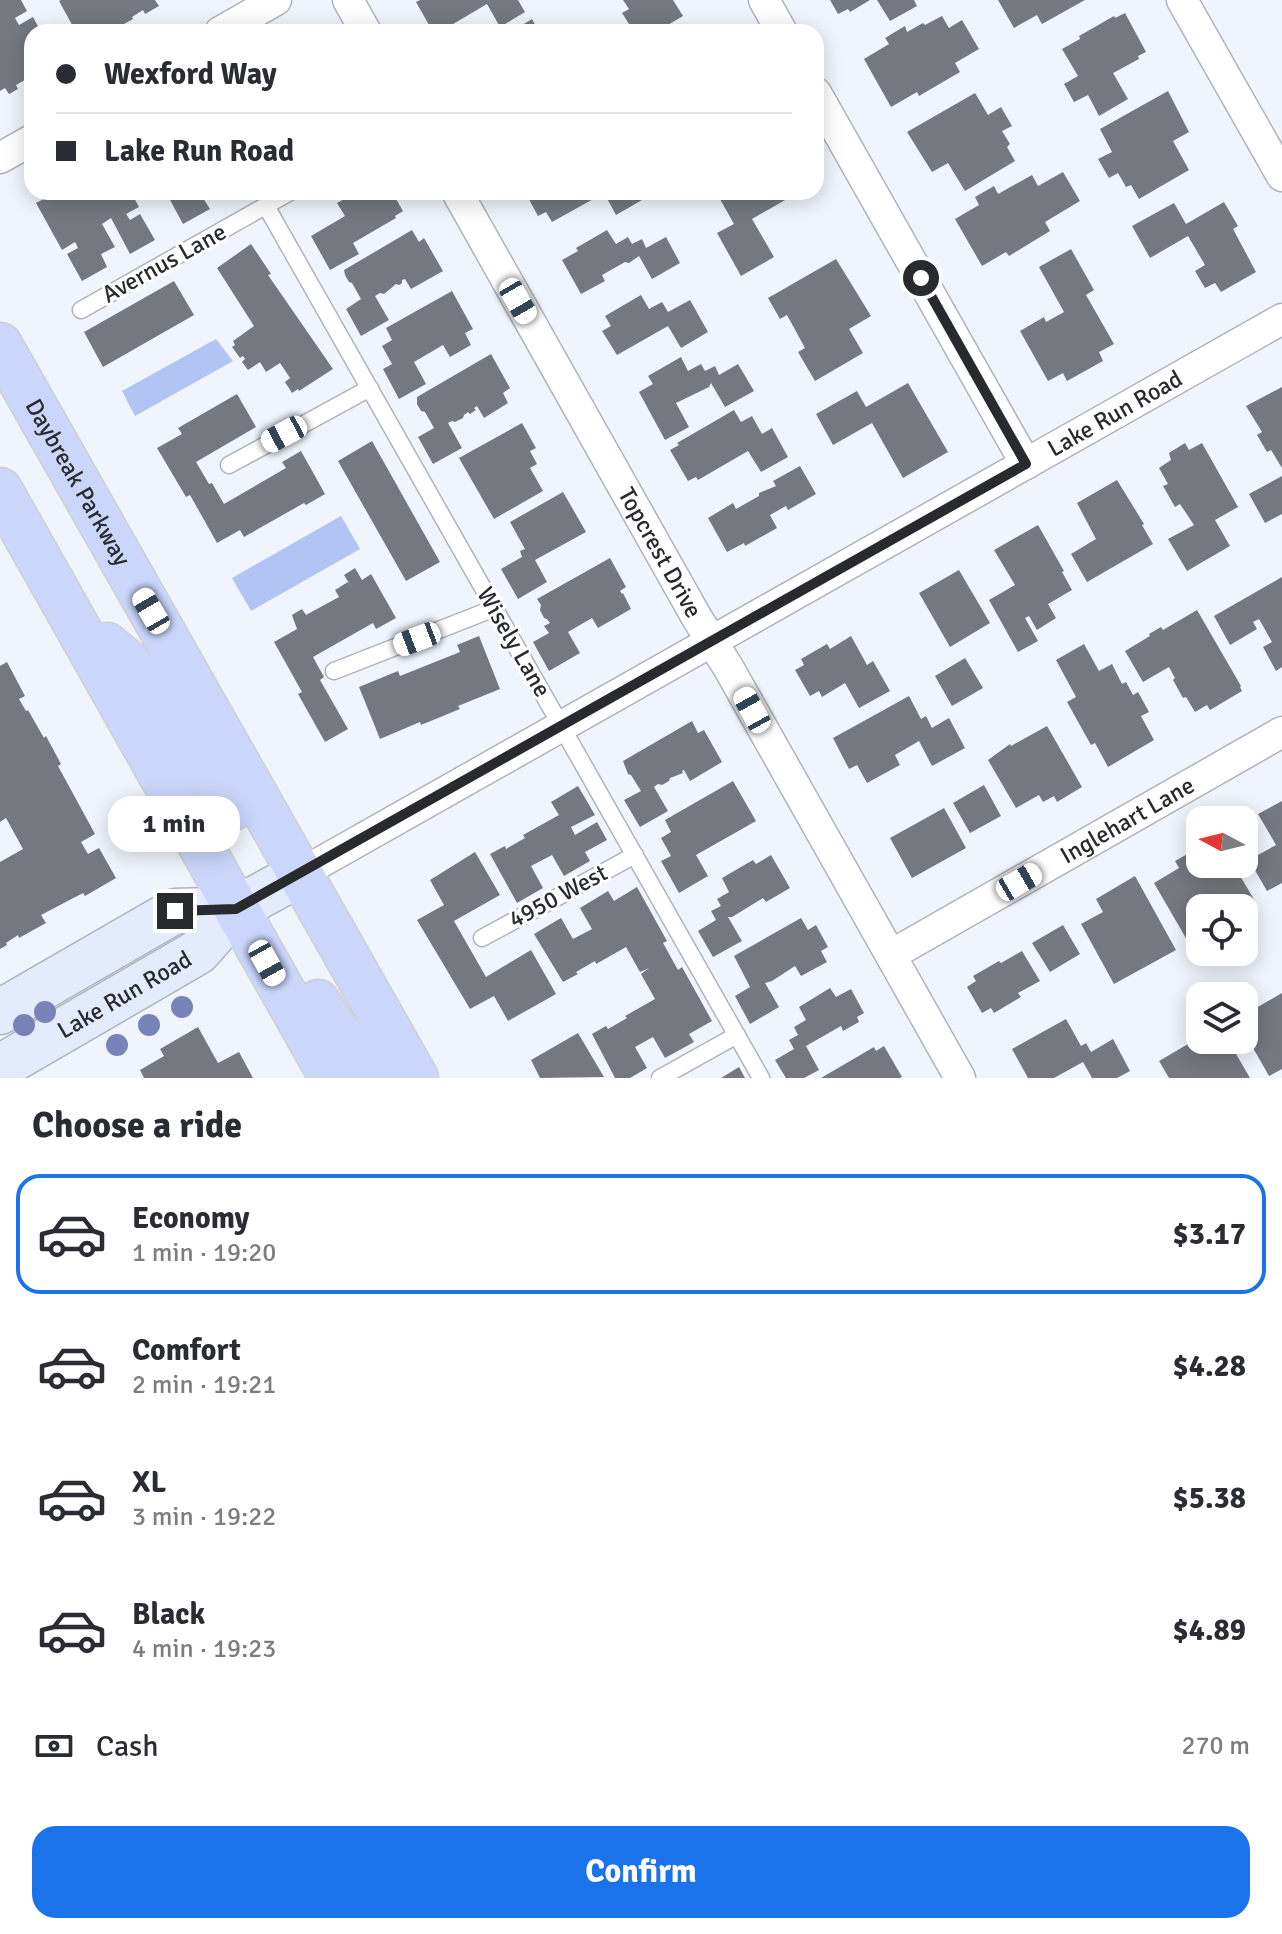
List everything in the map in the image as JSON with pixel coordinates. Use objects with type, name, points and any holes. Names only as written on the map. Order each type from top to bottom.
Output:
[{"type":"main road","name":"Daybreak Parkway","points":[[0,345],[416,1078]]},
{"type":"main road","points":[[0,490],[332,1078]]},
{"type":"main road","points":[[71,616],[130,664],[207,767],[250,836],[300,874]]},
{"type":"main road","points":[[236,909],[286,950],[331,1023],[373,1078]]},
{"type":"street","points":[[234,24],[276,0]]},
{"type":"street","points":[[348,0],[362,24]]},
{"type":"street","points":[[764,0],[778,24]]},
{"type":"street","points":[[1182,0],[1282,176]]},
{"type":"street","points":[[824,107],[1026,464]]},
{"type":"street","points":[[0,158],[24,144]]},
{"type":"street","name":"Topcrest Drive","points":[[462,200],[960,1078]]},
{"type":"street","name":"Lake Run Road","points":[[0,1067],[198,952],[236,909],[1282,319]]},
{"type":"street","name":"Inglehart Lane","points":[[891,955],[1282,732]]},
{"type":"street","name":"Lake Run Road","points":[[0,1012],[175,911],[236,909]]},
{"type":"lane","name":"Avernus Lane","points":[[81,310],[276,200]]},
{"type":"lane","name":"Wisely Lane","points":[[266,206],[761,1078]]},
{"type":"lane","points":[[229,465],[370,388]]},
{"type":"lane","points":[[334,671],[495,608]]},
{"type":"lane","name":"4950 West","points":[[482,938],[635,855]]},
{"type":"lane","points":[[660,1078],[737,1035]]},
{"type":"shaded area","points":[[216,339],[233,361],[135,416],[122,391]]},
{"type":"shaded area","points":[[341,516],[360,549],[251,611],[232,578]]},
{"type":"building","points":[[0,0],[21,0],[27,11],[15,18],[19,25],[33,17],[37,24],[24,24],[24,80],[9,94],[5,88],[0,91]]},
{"type":"building","points":[[155,0],[159,6],[145,14],[143,10],[124,24],[72,24],[59,1]]},
{"type":"building","points":[[518,0],[525,12],[505,24],[498,24],[487,4],[453,24],[428,24],[416,2]]},
{"type":"building","points":[[623,0],[673,0],[683,16],[670,24],[629,24],[622,13],[629,9]]},
{"type":"building","points":[[830,0],[870,0],[850,12],[848,9],[838,14]]},
{"type":"building","points":[[877,0],[914,0],[917,6],[890,21]]},
{"type":"building","points":[[998,0],[1085,0],[1042,24],[1037,15],[1014,28]]},
{"type":"building","points":[[1125,13],[1146,52],[1113,73],[1128,99],[1099,116],[1088,95],[1074,102],[1064,84],[1078,76],[1062,49],[1114,16]]},
{"type":"building","points":[[942,16],[949,28],[962,20],[979,49],[955,63],[960,72],[919,96],[917,92],[891,107],[864,59],[889,44],[885,38],[905,26],[907,32]]},
{"type":"building","points":[[1168,91],[1189,132],[1173,141],[1189,170],[1139,199],[1131,185],[1126,187],[1118,173],[1109,178],[1098,159],[1112,152],[1100,129]]},
{"type":"building","points":[[975,93],[988,115],[1001,107],[1012,126],[1002,131],[1015,161],[965,191],[948,163],[932,172],[907,132]]},
{"type":"building","points":[[1063,172],[1080,201],[1045,222],[1050,231],[1009,256],[1006,252],[982,266],[955,219],[979,205],[975,197],[994,186],[998,194],[1032,175],[1038,186]]},
{"type":"building","points":[[42,200],[135,200],[139,207],[126,214],[130,220],[140,214],[155,240],[130,254],[111,218],[102,224],[115,247],[101,254],[107,267],[82,281],[67,254],[78,248],[75,242],[62,250],[36,203]]},
{"type":"building","points":[[170,200],[204,200],[210,209],[183,224]]},
{"type":"building","points":[[342,200],[397,200],[403,211],[353,243],[359,254],[330,270],[311,236],[345,216],[337,203]]},
{"type":"building","points":[[529,200],[591,200],[552,222],[546,212],[538,216]]},
{"type":"building","points":[[608,200],[642,200],[616,215]]},
{"type":"building","points":[[720,200],[785,200],[752,219],[774,257],[741,276],[717,233],[734,224]]},
{"type":"building","points":[[1224,202],[1238,226],[1233,229],[1256,272],[1221,292],[1215,283],[1205,288],[1195,271],[1205,265],[1188,236],[1150,258],[1132,226],[1174,203],[1186,224]]},
{"type":"building","points":[[412,230],[419,242],[424,238],[443,271],[411,289],[405,279],[384,294],[375,296],[389,320],[361,336],[346,309],[361,299],[344,270]]},
{"type":"building","points":[[607,230],[616,244],[628,237],[632,244],[642,239],[646,248],[666,237],[680,263],[652,279],[639,256],[602,275],[605,281],[581,294],[562,260]]},
{"type":"building","points":[[251,244],[271,274],[268,275],[333,369],[299,391],[292,393],[285,382],[290,378],[280,363],[266,372],[260,362],[248,370],[242,362],[245,359],[243,356],[240,358],[232,347],[235,345],[233,341],[254,326],[217,268]]},
{"type":"building","points":[[1071,249],[1094,290],[1086,295],[1114,344],[1099,352],[1103,361],[1067,381],[1063,373],[1048,381],[1020,331],[1044,317],[1046,322],[1064,312],[1039,267]]},
{"type":"building","points":[[836,259],[871,316],[849,329],[863,353],[815,381],[798,352],[805,348],[787,315],[780,319],[768,298]]},
{"type":"building","points":[[174,281],[194,315],[103,367],[84,332]]},
{"type":"building","points":[[452,291],[473,329],[465,333],[471,345],[450,357],[443,345],[414,362],[426,384],[399,399],[383,369],[392,364],[382,346],[392,340],[386,328]]},
{"type":"building","points":[[641,295],[649,309],[662,302],[668,312],[690,300],[708,332],[681,348],[668,326],[617,355],[602,331],[611,326],[605,316]]},
{"type":"building","points":[[491,354],[510,388],[503,393],[508,403],[484,418],[477,406],[470,414],[468,412],[463,418],[448,423],[462,448],[433,464],[418,437],[434,428],[417,404],[417,397]]},
{"type":"building","points":[[681,357],[688,371],[701,364],[705,371],[715,366],[719,375],[738,364],[754,391],[725,407],[711,383],[709,387],[676,403],[689,427],[665,440],[639,392],[653,384],[648,376]]},
{"type":"building","points":[[908,383],[948,452],[903,478],[872,423],[833,445],[816,414],[857,391],[866,407]]},
{"type":"building","points":[[1282,387],[1282,468],[1257,435],[1262,432],[1246,406]]},
{"type":"building","points":[[237,394],[256,427],[196,462],[224,504],[286,468],[282,462],[301,451],[325,494],[244,537],[240,530],[217,543],[190,495],[186,497],[157,448],[182,434],[178,428]]},
{"type":"building","points":[[734,410],[741,422],[752,416],[762,434],[772,428],[788,457],[761,472],[748,451],[698,480],[696,477],[688,481],[670,450]]},
{"type":"building","points":[[522,423],[536,448],[530,451],[537,464],[530,468],[543,491],[494,519],[459,458]]},
{"type":"building","points":[[372,441],[440,562],[406,581],[338,461]]},
{"type":"building","points":[[1185,443],[1189,450],[1202,443],[1238,507],[1215,520],[1230,546],[1187,571],[1168,539],[1194,525],[1180,504],[1175,507],[1163,486],[1168,484],[1159,468],[1171,460],[1169,453]]},
{"type":"building","points":[[800,466],[816,494],[788,510],[786,506],[770,515],[777,528],[727,552],[708,518],[733,503],[736,509],[759,496],[759,493],[776,486],[773,481]]},
{"type":"building","points":[[1282,476],[1282,514],[1265,523],[1249,494]]},
{"type":"building","points":[[1117,480],[1153,544],[1087,582],[1071,554],[1096,539],[1077,503]]},
{"type":"building","points":[[563,492],[586,532],[535,560],[547,582],[518,599],[501,569],[522,557],[520,551],[525,549],[510,522]]},
{"type":"building","points":[[1038,525],[1072,590],[1048,604],[1056,618],[1037,630],[1029,616],[1025,618],[1038,641],[1018,652],[989,600],[1015,585],[994,550]]},
{"type":"building","points":[[610,558],[626,587],[620,591],[631,609],[598,628],[592,618],[568,632],[580,653],[549,671],[533,642],[549,633],[544,626],[550,623],[544,618],[537,599]]},
{"type":"building","points":[[355,568],[362,580],[371,574],[396,618],[376,629],[373,623],[313,657],[324,677],[320,680],[348,729],[325,742],[274,642],[297,629],[292,615],[302,609],[306,615],[339,597],[335,590],[348,582],[352,588],[344,575]]},
{"type":"building","points":[[959,570],[990,623],[950,647],[919,593]]},
{"type":"building","points":[[1282,577],[1282,667],[1276,671],[1263,647],[1272,642],[1259,619],[1253,622],[1257,629],[1230,645],[1214,616]]},
{"type":"building","points":[[1197,610],[1242,691],[1210,710],[1207,705],[1195,712],[1186,697],[1183,698],[1169,667],[1143,682],[1125,651],[1161,627],[1163,630]]},
{"type":"building","points":[[479,636],[500,689],[458,706],[460,709],[380,739],[359,687],[398,671],[400,676],[460,652],[457,645]]},
{"type":"building","points":[[851,636],[867,665],[873,661],[890,691],[859,708],[845,683],[822,697],[819,691],[810,696],[795,670],[804,665],[801,659],[827,644],[830,649]]},
{"type":"building","points":[[1084,644],[1099,671],[1112,664],[1122,684],[1126,682],[1133,695],[1138,692],[1149,712],[1141,716],[1154,740],[1108,767],[1095,743],[1091,745],[1067,702],[1076,697],[1056,660]]},
{"type":"building","points":[[965,658],[983,688],[952,706],[935,676]]},
{"type":"building","points":[[7,662],[25,696],[19,699],[44,738],[46,736],[61,764],[58,766],[95,834],[81,842],[88,854],[99,848],[116,878],[85,896],[83,893],[41,915],[46,923],[19,938],[18,935],[0,949],[0,862],[23,849],[6,818],[0,822],[0,666]]},
{"type":"building","points":[[909,696],[921,719],[926,716],[932,728],[949,718],[965,748],[932,766],[919,741],[895,755],[900,765],[867,783],[857,765],[849,769],[833,738]]},
{"type":"building","points":[[692,721],[698,733],[704,730],[722,762],[690,781],[684,770],[654,787],[668,811],[640,827],[624,800],[641,791],[628,774],[623,761]]},
{"type":"building","points":[[1047,726],[1082,787],[1057,802],[1054,796],[1043,802],[1039,795],[1016,808],[988,760],[1010,744]]},
{"type":"building","points":[[733,781],[756,821],[696,855],[708,876],[679,893],[661,861],[671,856],[661,838],[671,832],[665,820]]},
{"type":"building","points":[[984,785],[1001,816],[970,833],[953,803]]},
{"type":"building","points":[[578,786],[595,815],[571,827],[575,835],[597,822],[607,840],[585,852],[590,861],[564,876],[552,855],[531,866],[543,888],[517,903],[490,854],[505,846],[506,849],[525,838],[523,835],[559,815],[551,802]]},
{"type":"building","points":[[1282,801],[1282,883],[1267,891],[1258,876],[1258,855],[1276,845],[1258,814]]},
{"type":"building","points":[[944,808],[966,848],[912,878],[890,838]]},
{"type":"building","points":[[475,852],[500,895],[454,921],[486,977],[531,950],[556,994],[508,1021],[494,996],[470,1009],[417,920],[444,905],[430,880]]},
{"type":"building","points":[[771,855],[790,888],[766,902],[763,898],[728,917],[742,941],[713,957],[698,931],[716,920],[711,911],[721,906],[717,899],[729,892],[722,878],[753,860],[756,864]]},
{"type":"building","points":[[1186,855],[1186,878],[1241,878],[1251,894],[1186,894],[1186,938],[1154,883],[1179,868],[1175,861]]},
{"type":"building","points":[[1135,876],[1176,950],[1114,984],[1081,924],[1103,912],[1096,899]]},
{"type":"building","points":[[637,887],[667,941],[663,943],[678,970],[682,967],[712,1021],[689,1034],[694,1042],[665,1058],[653,1037],[635,1047],[647,1068],[630,1078],[615,1078],[592,1034],[606,1026],[608,1029],[655,999],[641,974],[649,968],[640,972],[626,947],[596,964],[595,961],[563,982],[534,934],[561,918],[573,939],[592,929],[580,908],[608,891],[614,901]]},
{"type":"building","points":[[801,918],[808,930],[816,925],[828,947],[821,951],[827,962],[801,976],[795,966],[765,983],[779,1007],[750,1024],[735,996],[750,987],[734,956]]},
{"type":"building","points":[[1063,925],[1080,954],[1050,972],[1032,943]]},
{"type":"building","points":[[1022,951],[1040,981],[1018,993],[1021,997],[994,1013],[991,1008],[982,1013],[967,987],[976,981],[973,976]]},
{"type":"building","points":[[830,988],[836,997],[851,989],[864,1013],[857,1017],[859,1022],[843,1031],[841,1026],[806,1046],[819,1070],[804,1078],[786,1078],[775,1060],[794,1049],[789,1040],[798,1035],[794,1027],[806,1020],[799,1007]]},
{"type":"building","points":[[1282,993],[1282,1069],[1269,1076],[1256,1054],[1258,1007]]},
{"type":"building","points":[[1066,1019],[1081,1046],[1086,1043],[1091,1052],[1113,1039],[1130,1071],[1117,1078],[1092,1078],[1083,1062],[1054,1078],[1028,1078],[1012,1049]]},
{"type":"building","points":[[198,1027],[218,1063],[239,1052],[253,1078],[144,1078],[140,1070],[164,1056],[160,1049]]},
{"type":"building","points":[[578,1033],[604,1077],[540,1078],[531,1060]]},
{"type":"building","points":[[1186,1045],[1186,1054],[1236,1054],[1250,1078],[1169,1078],[1159,1061]]},
{"type":"building","points":[[884,1046],[902,1077],[821,1078],[874,1047],[876,1051]]},
{"type":"building","points":[[739,1067],[745,1078],[721,1078]]},
{"type":"route","points":[[175,911],[236,909],[1026,464],[921,278]]}]
